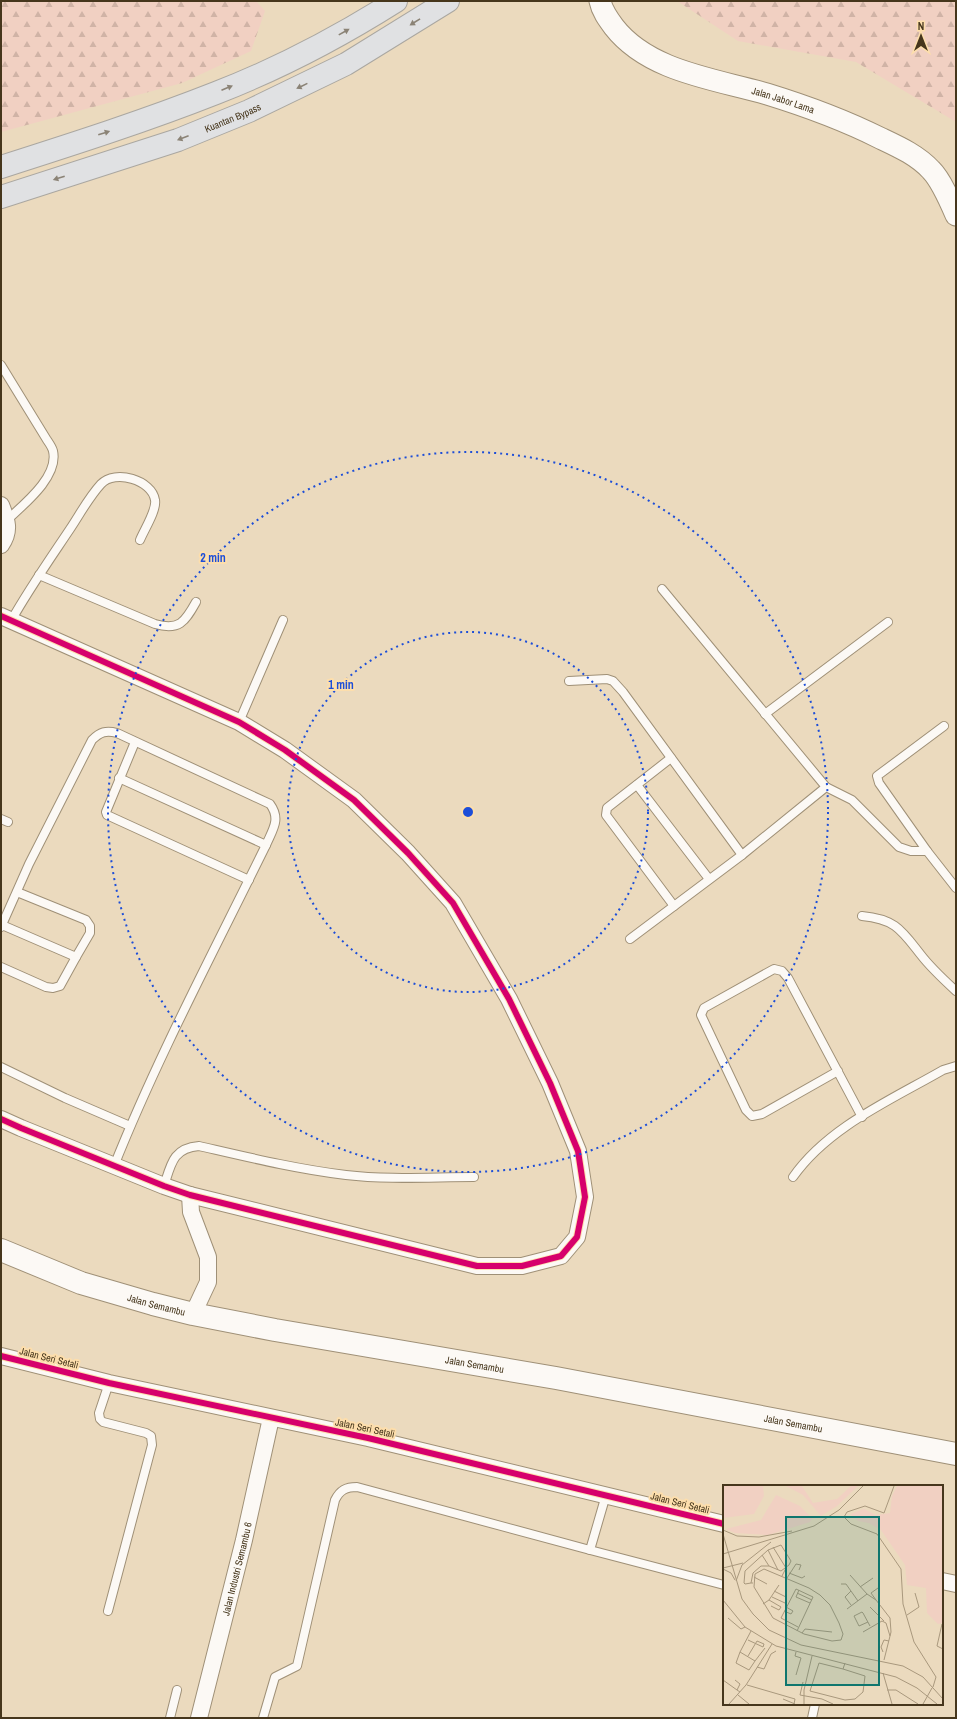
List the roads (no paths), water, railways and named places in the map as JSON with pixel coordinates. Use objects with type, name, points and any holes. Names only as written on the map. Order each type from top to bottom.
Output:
[{"type":"highway","points":[[1,167],[136,123],[244,81],[311,49],[396,1]]},
{"type":"highway","name":"Kuantan Bypass","points":[[1,197],[178,140],[249,111],[346,64],[448,1]]},
{"type":"highway","points":[[1,159],[72,143]]},
{"type":"main road","name":"Jalan Semambu","points":[[1,1250],[81,1283],[193,1314],[275,1330],[564,1380],[956,1454]]},
{"type":"street","name":"Jalan Jabor Lama","points":[[600,1],[606,18],[620,35],[642,52],[672,67],[715,82],[766,94],[853,124],[910,152],[932,170],[950,201],[956,215]]},
{"type":"street","points":[[1,545],[7,530],[3,516]]},
{"type":"street","points":[[1,1119],[114,1166],[190,1195],[477,1266],[522,1266],[561,1256],[577,1237],[585,1197],[578,1151],[550,1083],[509,999],[453,903],[408,853],[354,800],[285,750],[239,722],[6,619]]},
{"type":"street","points":[[190,1195],[191,1212],[208,1257],[208,1282],[193,1314]]},
{"type":"street","name":"Jalan Seri Setali","points":[[1,1356],[109,1382],[368,1438],[723,1524]]},
{"type":"street","name":"Jalan Industri Semambu 6","points":[[199,1718],[244,1540],[271,1418]]},
{"type":"street","points":[[943,1581],[956,1584]]},
{"type":"lane","points":[[1,365],[47,440],[53,451],[54,460],[50,471],[33,496],[3,516]]},
{"type":"lane","points":[[6,619],[39,575],[87,503],[101,484],[107,479],[114,476],[124,477],[149,488],[153,493],[155,501],[154,509],[140,540]]},
{"type":"lane","points":[[39,575],[166,627],[174,627],[182,622],[196,602]]},
{"type":"lane","points":[[662,589],[826,787],[852,800],[899,848],[911,852],[927,851]]},
{"type":"lane","points":[[239,722],[283,620]]},
{"type":"lane","points":[[765,714],[888,622]]},
{"type":"lane","points":[[570,681],[607,679],[613,681],[623,692],[742,855]]},
{"type":"lane","points":[[944,726],[877,776],[879,783],[927,851],[956,888]]},
{"type":"lane","points":[[76,957],[2,926],[29,864],[92,740],[98,735],[110,731],[270,804],[275,811],[276,821],[266,845],[188,1003],[130,1126],[114,1166]]},
{"type":"lane","points":[[135,742],[106,812],[110,818],[249,880]]},
{"type":"lane","points":[[671,758],[607,808],[606,815],[674,906]]},
{"type":"lane","points":[[120,778],[266,845]]},
{"type":"lane","points":[[637,785],[709,879]]},
{"type":"lane","points":[[630,939],[742,855],[826,787]]},
{"type":"lane","points":[[1,967],[46,988],[60,986],[90,933],[90,926],[86,920],[17,892]]},
{"type":"lane","points":[[862,916],[883,919],[899,928],[909,938],[922,956],[956,991]]},
{"type":"lane","points":[[838,1071],[762,1114],[752,1116],[746,1110],[701,1015],[704,1008],[774,969],[782,971],[788,978],[838,1071],[862,1117]]},
{"type":"lane","points":[[793,1177],[802,1164],[818,1148],[840,1130],[943,1070],[956,1066]]},
{"type":"lane","points":[[1,1067],[65,1098],[130,1126]]},
{"type":"lane","points":[[164,1186],[173,1160],[180,1151],[188,1147],[199,1146],[304,1168],[346,1175],[376,1177],[474,1177]]},
{"type":"lane","points":[[108,1611],[152,1445],[151,1436],[146,1433],[103,1422],[100,1419],[99,1413],[109,1382]]},
{"type":"lane","points":[[263,1718],[274,1677],[297,1666],[335,1500],[339,1493],[344,1489],[357,1487],[723,1585]]},
{"type":"lane","points":[[590,1550],[606,1495]]},
{"type":"lane","points":[[170,1718],[177,1690]]},
{"type":"lane","points":[[812,1718],[815,1705]]}]
